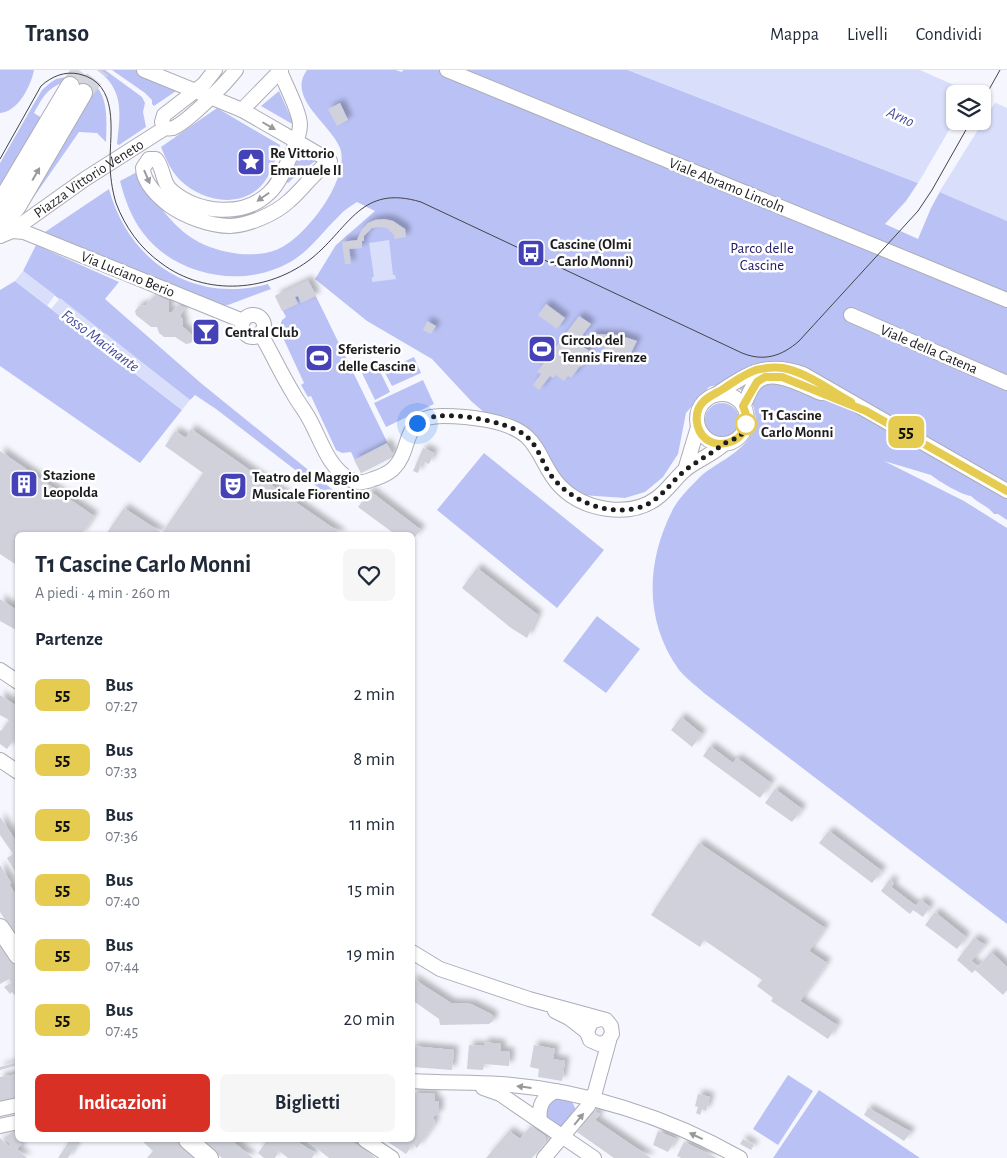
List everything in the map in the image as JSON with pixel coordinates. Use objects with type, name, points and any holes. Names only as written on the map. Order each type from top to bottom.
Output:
[{"type":"main road","name":"Piazza Vittorio Veneto","points":[[0,204],[76,90],[4,231]]},
{"type":"main road","points":[[0,928],[15,950]]},
{"type":"main road","points":[[190,1142],[209,1158]]},
{"type":"street","name":"Piazza Vittorio Veneto","points":[[144,70],[242,110],[296,141],[330,161],[311,176],[288,202],[262,217],[230,226],[215,224],[178,211],[152,189],[143,172],[149,159],[156,159],[166,184],[178,196],[211,209],[235,209],[260,200],[273,189],[285,169],[296,141],[300,130],[300,121],[280,70],[242,110]]},
{"type":"street","points":[[165,128],[162,122],[164,115],[204,84],[215,70]]},
{"type":"street","name":"Piazza Vittorio Veneto","points":[[4,231],[165,128],[174,128],[210,97],[236,70]]},
{"type":"street","name":"Viale Abramo Lincoln","points":[[447,70],[1007,300]]},
{"type":"street","name":"Via Luciano Berio","points":[[4,231],[24,232],[243,321],[248,316],[258,317],[263,325],[260,334],[308,416],[330,462],[336,469],[356,482],[370,481],[387,473],[399,461],[408,436],[417,423],[428,417],[452,416],[503,424],[524,434],[535,447],[549,472],[563,489],[583,501],[599,507],[618,510],[643,506],[658,498],[685,470]]},
{"type":"street","name":"Viale della Catena","points":[[851,315],[1007,382]]},
{"type":"street","points":[[724,444],[707,440],[702,435],[696,421],[698,409],[705,400],[752,372],[766,368],[783,368],[802,374],[1007,491]]},
{"type":"street","points":[[743,406],[755,384],[765,377],[776,376],[866,411]]},
{"type":"street","points":[[685,470],[724,444],[736,440],[744,431],[747,421],[743,406],[728,394],[715,394]]},
{"type":"street","points":[[685,470],[698,427]]},
{"type":"street","points":[[0,670],[15,680]]},
{"type":"street","points":[[0,760],[15,770]]},
{"type":"street","points":[[415,954],[440,969],[529,999],[606,1020],[611,1026],[612,1034],[602,1042]]},
{"type":"street","points":[[529,999],[563,1015],[587,1032],[588,1037],[602,1042]]},
{"type":"street","points":[[587,1032],[591,1022],[600,1018]]},
{"type":"street","points":[[544,1158],[584,1112],[592,1099],[602,1065],[602,1042]]},
{"type":"street","points":[[415,1081],[500,1084],[556,1091],[592,1099],[671,1125],[740,1158]]},
{"type":"street","points":[[457,1083],[497,1092],[594,1158]]},
{"type":"street","points":[[540,1121],[539,1113],[543,1101],[556,1091]]},
{"type":"street","points":[[0,1109],[15,1106]]},
{"type":"street","points":[[0,1126],[15,1123]]},
{"type":"street","points":[[368,1142],[392,1158]]},
{"type":"green space","points":[[0,70],[34,70],[23,97],[7,112],[0,113]]},
{"type":"green space","points":[[97,70],[105,70],[142,97],[145,103],[143,112],[146,127],[119,145],[117,144],[119,103],[112,86]]},
{"type":"green space","points":[[112,70],[136,70],[176,91],[154,106],[152,100],[145,93]]},
{"type":"green space","name":"Parco delle Cascine","points":[[307,70],[396,70],[402,72],[403,70],[628,70],[918,183],[906,201],[885,224],[918,239],[943,186],[1007,215],[1007,520],[998,514],[994,514],[971,496],[950,487],[931,475],[884,461],[964,501],[1007,528],[1007,924],[704,693],[679,670],[668,651],[659,632],[655,612],[653,592],[657,551],[663,531],[680,498],[706,472],[743,446],[753,431],[756,422],[755,413],[753,405],[744,393],[732,386],[717,385],[709,387],[686,413],[678,454],[663,477],[645,492],[625,498],[581,495],[563,482],[535,436],[526,426],[508,417],[486,414],[471,401],[432,359],[367,321],[315,279],[336,245],[375,211],[357,202],[343,212],[313,244],[295,259],[276,269],[256,274],[235,276],[214,275],[174,260],[157,248],[143,233],[129,208],[120,181],[137,172],[158,204],[174,223],[183,232],[205,245],[231,253],[259,254],[276,250],[299,234],[323,207],[339,176],[342,161],[340,148],[335,139],[312,111],[302,91],[302,80]]},
{"type":"green space","points":[[70,76],[83,78],[93,83],[99,90],[106,109],[106,142],[97,133],[79,132],[22,214],[91,98],[63,82],[53,88],[43,98],[34,113],[42,118],[0,189],[0,163],[42,90],[56,79]]},
{"type":"green space","points":[[279,91],[294,125],[261,106]]},
{"type":"green space","points":[[217,108],[280,145],[273,167],[265,182],[252,193],[242,198],[220,200],[198,193],[180,180],[174,173],[161,147]]},
{"type":"green space","points":[[301,152],[317,160],[288,183],[286,182]]},
{"type":"green space","points":[[109,189],[118,215],[132,237],[148,256],[168,271],[190,282],[214,288],[240,289],[268,284],[271,289],[228,305],[217,305],[45,232]]},
{"type":"green space","points":[[36,245],[119,282],[105,299],[202,384],[333,490],[324,492],[195,395],[190,400],[23,271]]},
{"type":"green space","name":"Sferisterio delle Cascine","points":[[308,280],[394,456],[361,473],[351,452],[342,453],[336,450],[311,396],[308,397],[301,385],[304,383],[279,329],[282,320],[286,317],[275,296]]},
{"type":"green space","points":[[15,281],[182,410],[140,463],[0,366],[0,290]]},
{"type":"green space","points":[[414,357],[421,373],[392,386],[384,371]]},
{"type":"green space","points":[[376,363],[390,392],[375,400],[361,371]]},
{"type":"green space","points":[[423,380],[434,404],[386,427],[374,403]]},
{"type":"green space","points":[[722,403],[729,404],[734,408],[738,413],[738,427],[734,432],[729,436],[722,437],[715,436],[710,432],[706,427],[705,420],[706,413],[710,408],[715,404]]},
{"type":"green space","points":[[484,453],[604,550],[557,608],[437,510]]},
{"type":"green space","points":[[597,616],[640,649],[606,693],[563,661]]},
{"type":"green space","points":[[788,1075],[813,1091],[778,1145],[753,1129]]},
{"type":"green space","points":[[819,1090],[920,1158],[773,1158]]},
{"type":"green space","points":[[554,1096],[570,1100],[574,1105],[576,1114],[566,1126],[560,1127],[546,1119],[546,1103]]},
{"type":"water","name":"Arno","points":[[628,70],[920,70],[954,85],[946,85],[946,130],[991,130],[991,101],[1007,108],[1007,221],[918,183]]},
{"type":"water","points":[[389,240],[393,275],[395,275],[396,279],[372,282],[372,277],[374,277],[369,243]]},
{"type":"water","points":[[23,271],[55,295],[47,306],[15,281]]},
{"type":"water","points":[[60,298],[102,331],[93,340],[51,309]]},
{"type":"water","name":"Fosso Macinante","points":[[105,333],[190,400],[182,410],[96,343]]},
{"type":"pier","points":[[991,99],[996,101],[991,109]]},
{"type":"pier","points":[[949,130],[978,130],[938,194],[917,185]]},
{"type":"building","points":[[340,103],[348,120],[337,126],[328,109]]},
{"type":"building","points":[[384,219],[393,221],[405,229],[406,237],[395,239],[394,235],[387,228],[372,228],[364,236],[362,248],[349,249],[351,264],[345,264],[342,242],[357,240],[362,229],[368,223]]},
{"type":"building","points":[[308,280],[316,296],[301,303],[298,296],[295,297],[298,304],[282,311],[275,296]]},
{"type":"building","points":[[155,295],[169,301],[169,312],[172,312],[178,305],[185,308],[180,316],[183,320],[183,327],[194,337],[191,343],[186,344],[175,337],[164,337],[159,333],[157,327],[151,327],[136,315],[135,311],[138,307],[141,305],[145,306]]},
{"type":"building","points":[[546,304],[565,318],[557,329],[538,315]]},
{"type":"building","points":[[579,316],[591,324],[577,342],[589,351],[584,358],[587,360],[571,378],[568,376],[564,381],[556,375],[553,378],[550,376],[539,390],[533,385],[541,374],[537,372]]},
{"type":"building","points":[[427,321],[436,326],[431,334],[423,330]]},
{"type":"building","points":[[590,335],[619,335],[637,341],[628,359],[604,354],[604,345],[593,347]]},
{"type":"building","name":"Teatro del Maggio Musicale Fiorentino","points":[[191,429],[339,532],[163,532],[203,473],[165,446],[175,431],[186,438]]},
{"type":"building","points":[[387,443],[394,456],[361,473],[354,460]]},
{"type":"building","points":[[423,448],[434,453],[429,464],[422,461],[418,473],[413,471]]},
{"type":"building","name":"Stazione Leopolda","points":[[0,451],[94,516],[83,532],[15,532],[15,564],[0,554]]},
{"type":"building","points":[[370,491],[421,530],[415,537],[415,532],[392,532],[358,507]]},
{"type":"building","name":"Teatro del Maggio Musicale Fiorentino","points":[[124,508],[160,532],[107,532]]},
{"type":"building","points":[[477,568],[538,615],[527,638],[511,628],[462,588]]},
{"type":"building","points":[[0,599],[15,609],[15,629],[0,621]]},
{"type":"building","points":[[0,695],[15,705],[15,738],[7,749],[0,744],[0,730],[9,720],[0,715]]},
{"type":"building","points":[[681,717],[702,734],[692,747],[671,730]]},
{"type":"building","points":[[710,746],[733,763],[737,758],[771,783],[760,798],[703,756]]},
{"type":"building","points":[[775,789],[802,809],[792,822],[765,803]]},
{"type":"building","points":[[0,817],[15,840],[15,872],[7,858],[13,854],[0,835]]},
{"type":"building","points":[[829,831],[882,871],[872,883],[819,843]]},
{"type":"building","points":[[699,843],[825,928],[809,951],[827,963],[800,1001],[837,1025],[828,1039],[771,1001],[773,998],[757,986],[762,980],[704,940],[700,947],[651,915]]},
{"type":"building","points":[[0,865],[15,893],[15,935],[0,912]]},
{"type":"building","points":[[890,879],[894,883],[891,887],[916,906],[921,900],[930,907],[923,917],[913,910],[910,914],[881,891]]},
{"type":"building","points":[[935,912],[966,937],[957,949],[925,925]]},
{"type":"building","points":[[974,938],[985,945],[971,961],[978,967],[991,952],[1007,967],[1007,990],[1003,995],[975,970],[972,973],[957,960]]},
{"type":"building","points":[[0,942],[15,964],[15,996],[12,992],[10,994],[4,987],[11,983],[9,979],[0,984]]},
{"type":"building","points":[[415,980],[451,1003],[471,1004],[493,1016],[493,1021],[489,1024],[440,1025],[439,1019],[415,1002]]},
{"type":"building","points":[[484,1042],[501,1044],[501,1051],[510,1052],[509,1066],[484,1064],[483,1070],[467,1069],[469,1045],[484,1046]]},
{"type":"building","points":[[534,1045],[555,1049],[553,1059],[565,1061],[562,1081],[538,1077],[539,1069],[530,1067]]},
{"type":"building","points":[[415,1046],[454,1050],[452,1070],[415,1067]]},
{"type":"building","points":[[15,1063],[15,1066],[0,1070],[0,1067]]},
{"type":"building","points":[[15,1074],[15,1099],[0,1102],[0,1077]]},
{"type":"building","points":[[415,1093],[435,1094],[434,1101],[439,1101],[439,1114],[433,1116],[435,1123],[417,1148],[413,1144],[406,1154],[388,1142],[415,1142]]},
{"type":"building","points":[[698,1094],[710,1097],[706,1111],[702,1109],[700,1115],[696,1113],[698,1107],[695,1106]]},
{"type":"building","points":[[868,1108],[911,1132],[904,1141],[864,1115]]},
{"type":"building","points":[[593,1111],[600,1114],[595,1120],[651,1158],[614,1158],[577,1132]]},
{"type":"building","points":[[531,1126],[545,1136],[546,1142],[532,1158],[486,1158],[509,1131],[520,1139]]},
{"type":"building","points":[[15,1131],[15,1142],[22,1144],[17,1149],[27,1158],[0,1158],[0,1138],[9,1146],[10,1144],[4,1138]]},
{"type":"building","points":[[658,1131],[676,1139],[668,1152],[653,1145]]},
{"type":"building","points":[[743,1139],[754,1145],[751,1150],[740,1144]]},
{"type":"building","points":[[69,1142],[77,1143],[68,1158],[58,1158]]},
{"type":"building","points":[[143,1142],[176,1142],[196,1158],[147,1158],[153,1151]]},
{"type":"building","points":[[203,1142],[233,1142],[253,1158],[222,1158]]},
{"type":"building","points":[[266,1142],[298,1142],[315,1153],[312,1158],[288,1158],[279,1151],[275,1158],[264,1158],[258,1153]]},
{"type":"building","points":[[309,1142],[353,1142],[376,1158],[329,1158]]},
{"type":"building","points":[[684,1142],[717,1158],[681,1158],[677,1156]]},
{"type":"tunnel","points":[[70,86],[81,70]]},
{"type":"tunnel","points":[[83,93],[101,70]]},
{"type":"tram line","points":[[991,86],[1000,70]]},
{"type":"tram line","points":[[0,159],[41,86],[59,75],[79,74],[92,79],[101,87],[107,98],[111,123],[111,182],[116,203],[124,220],[146,251],[179,274],[217,285],[237,286],[277,278],[312,258],[347,222],[370,204],[384,199],[401,198],[421,202],[742,353],[750,356],[765,357],[779,354],[799,341],[918,211],[966,130]]},
{"type":"bus line","name":"55","points":[[851,402],[802,374],[783,368],[766,368],[756,370],[705,400],[698,409],[696,421],[700,432],[707,440],[724,444],[736,440],[744,431],[747,417],[743,406],[755,384],[765,377],[782,377],[866,411],[1007,491]]},
{"type":"place","name":"Re Vittorio Emanuele II","points":[[251,162]]},
{"type":"place","name":"Cascine (Olmi - Carlo Monni)","points":[[531,253]]},
{"type":"place","name":"Central Club","points":[[206,332]]},
{"type":"place","name":"Circolo del Tennis Firenze","points":[[542,349]]},
{"type":"place","name":"Sferisterio delle Cascine","points":[[319,358]]},
{"type":"place","name":"T1 Cascine Carlo Monni","points":[[746,424]]},
{"type":"place","name":"Stazione Leopolda","points":[[24,484]]},
{"type":"place","name":"Teatro del Maggio Musicale Fiorentino","points":[[233,486]]},
{"type":"route","points":[[417,423],[428,417],[452,416],[503,424],[514,428],[527,436],[549,472],[569,494],[590,504],[618,510],[637,508],[658,498],[685,470],[724,444],[736,440],[744,431],[746,424]]}]
